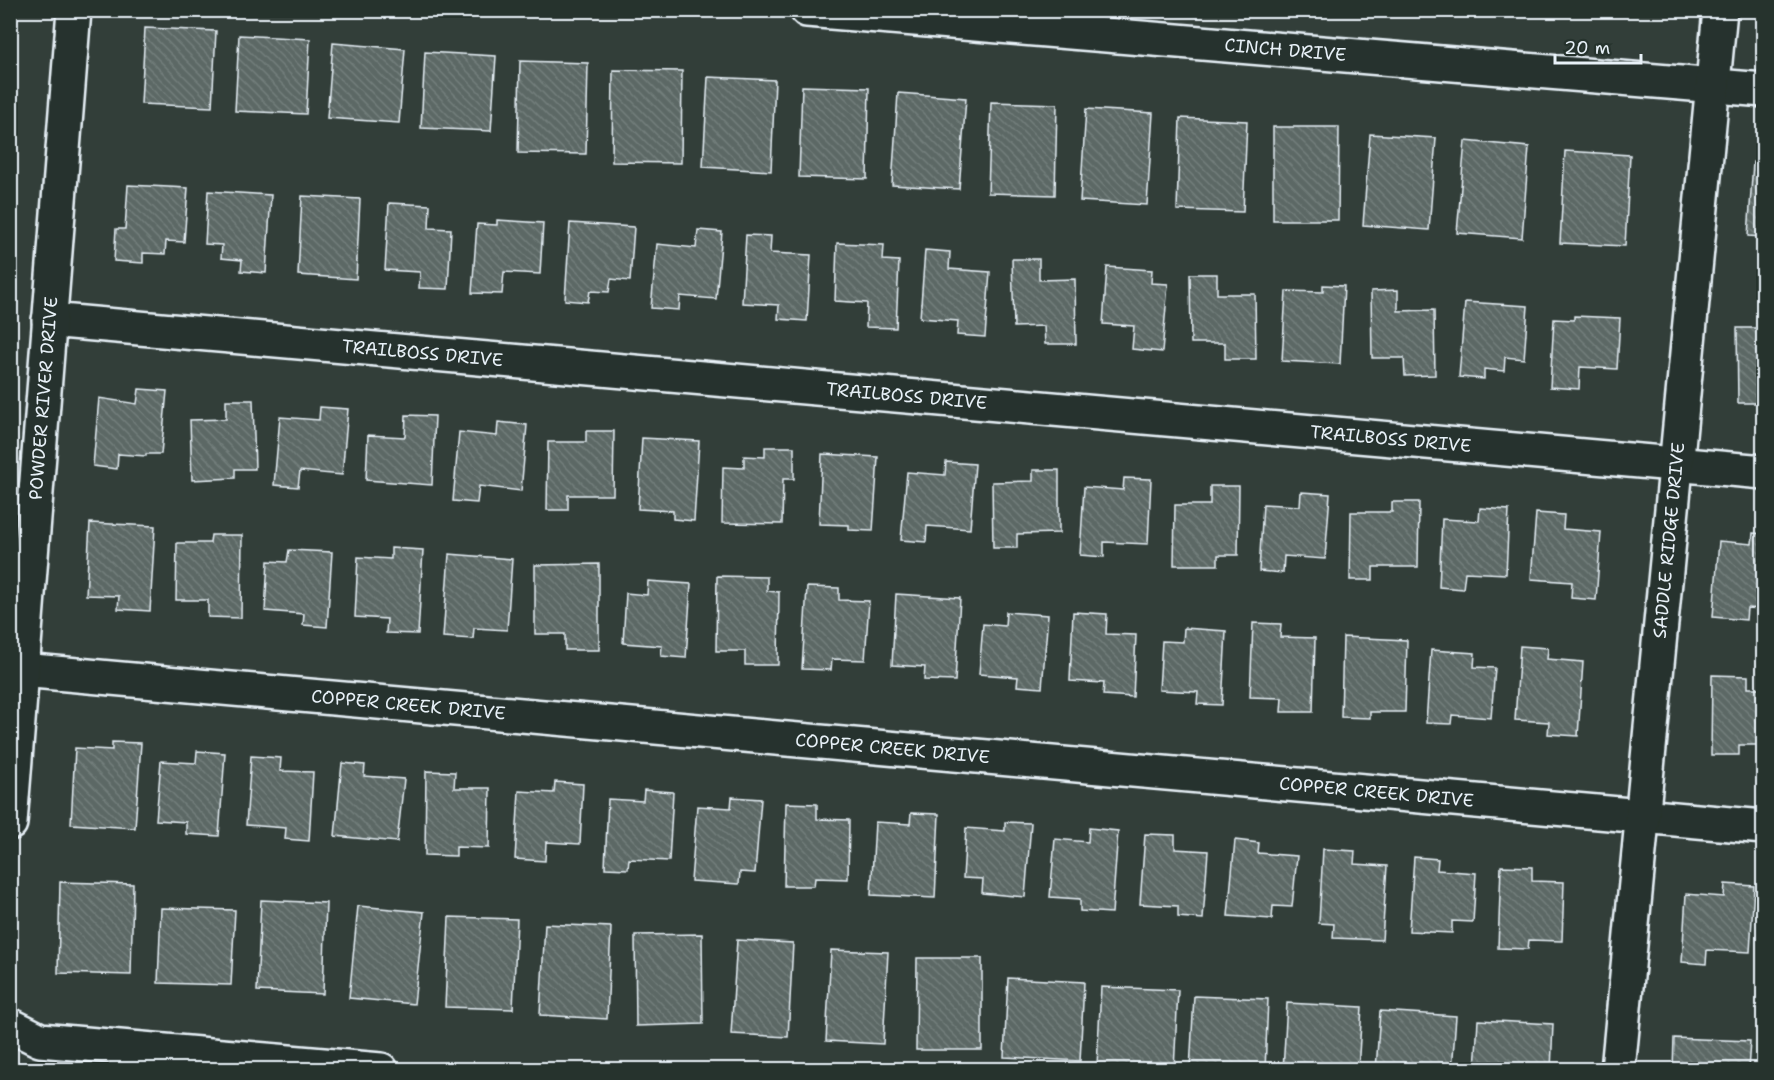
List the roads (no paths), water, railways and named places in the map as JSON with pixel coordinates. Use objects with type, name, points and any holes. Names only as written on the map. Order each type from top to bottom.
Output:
[{"type":"street","name":"POWDER RIVER DRIVE","points":[[10,824],[74,10]]},
{"type":"street","name":"CINCH DRIVE","points":[[807,10],[1764,90]]},
{"type":"street","name":"SADDLE RIDGE DRIVE","points":[[1618,1070],[1720,10]]},
{"type":"street","name":"TRAILBOSS DRIVE","points":[[49,320],[1764,472]]},
{"type":"street","name":"COPPER CREEK DRIVE","points":[[22,670],[1764,827]]},
{"type":"street","points":[[10,1025],[40,1040],[381,1070]]}]
